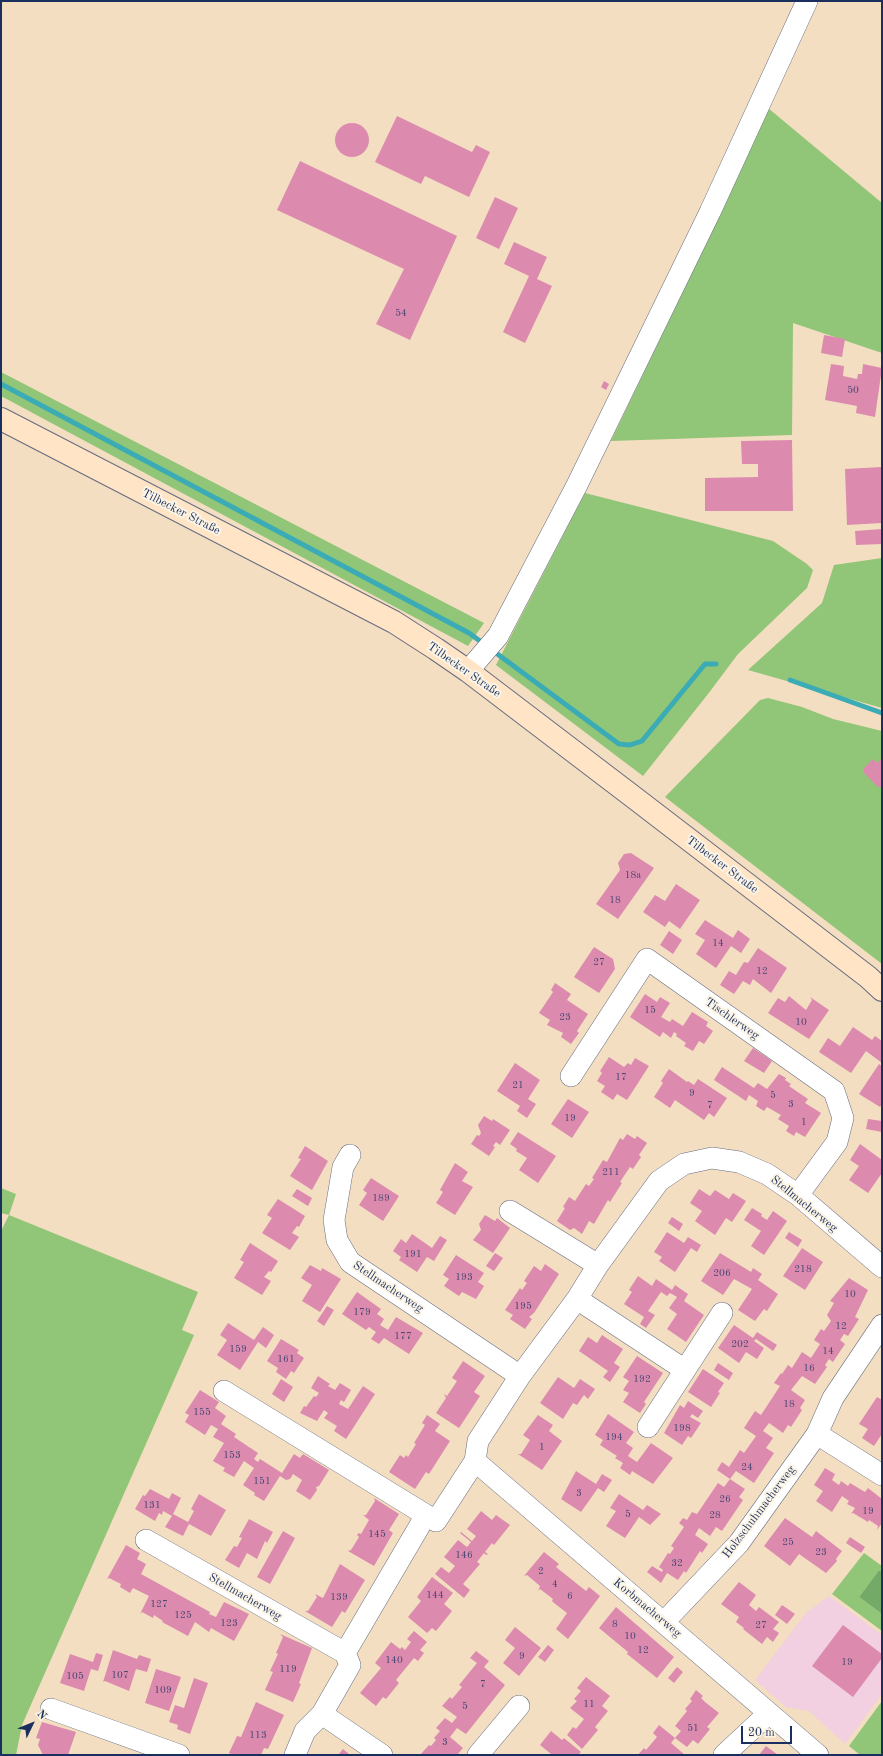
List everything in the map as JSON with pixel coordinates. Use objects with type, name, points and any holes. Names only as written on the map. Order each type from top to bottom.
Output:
[{"type":"main road","name":"Tilbecker Straße","points":[[1,419],[394,622],[468,671],[862,972],[882,990]]},
{"type":"street","points":[[468,671],[498,636],[577,485],[710,212],[807,1]]},
{"type":"street","name":"Tischlerweg","points":[[571,1076],[647,959],[834,1091],[843,1118],[837,1142],[798,1195]]},
{"type":"street","name":"Stellmacherweg","points":[[350,1155],[343,1167],[334,1220],[337,1240],[350,1262],[520,1376]]},
{"type":"street","name":"Stellmacherweg","points":[[426,1515],[436,1521],[475,1461],[478,1441],[520,1376],[577,1299],[598,1265],[659,1181],[684,1164],[712,1158],[739,1162],[767,1174],[798,1195],[882,1267]]},
{"type":"street","points":[[510,1211],[598,1265]]},
{"type":"street","points":[[577,1299],[685,1370]]},
{"type":"street","points":[[648,1427],[722,1313]]},
{"type":"street","name":"Holzschuhmacherweg","points":[[664,1622],[739,1543],[817,1434],[833,1398],[882,1325]]},
{"type":"street","points":[[224,1392],[426,1515],[345,1653],[350,1665],[322,1714],[305,1731],[295,1755]]},
{"type":"street","points":[[817,1434],[882,1475]]},
{"type":"street","name":"Korbmacherweg","points":[[475,1461],[818,1755]]},
{"type":"street","name":"Stellmacherweg","points":[[146,1540],[345,1653]]},
{"type":"street","points":[[478,1755],[519,1706]]},
{"type":"street","points":[[51,1709],[179,1755]]},
{"type":"street","points":[[724,1755],[769,1712]]},
{"type":"street","points":[[322,1714],[382,1755]]},
{"type":"shaded area","points":[[829,1596],[882,1635],[882,1694],[845,1744],[809,1711],[786,1707],[755,1680],[806,1613]]},
{"type":"green space","points":[[768,108],[882,203],[882,353],[793,323],[792,435],[611,441],[717,221]]},
{"type":"green space","points":[[1,372],[484,623],[468,646],[1,396]]},
{"type":"green space","points":[[585,493],[773,541],[807,564],[813,570],[807,588],[738,654],[643,776],[496,665]]},
{"type":"green space","points":[[882,558],[882,708],[748,670],[822,603],[834,565]]},
{"type":"green space","points":[[768,698],[802,707],[833,719],[882,731],[882,964],[665,797],[760,700]]},
{"type":"green space","points":[[1,1188],[16,1194],[9,1215],[1,1213]]},
{"type":"green space","points":[[9,1215],[198,1292],[182,1330],[194,1335],[22,1725],[16,1755],[1,1755],[1,1231]]},
{"type":"green space","points":[[864,1553],[882,1566],[882,1572],[879,1570],[859,1597],[882,1614],[882,1631],[832,1594]]},
{"type":"green space","points":[[879,1570],[882,1572],[882,1614],[859,1597]]},
{"type":"green space","points":[[882,1701],[882,1755],[860,1755],[849,1746]]},
{"type":"building","points":[[397,116],[472,152],[476,145],[490,152],[469,197],[425,176],[421,184],[375,162]]},
{"type":"building","points":[[349,123],[355,123],[359,124],[366,130],[369,140],[368,147],[362,154],[355,157],[349,157],[345,156],[338,150],[335,143],[335,137],[336,133],[342,126]]},
{"type":"building","points":[[300,161],[457,236],[410,340],[376,324],[404,269],[277,210]]},
{"type":"building","points":[[495,197],[518,208],[499,249],[476,238]]},
{"type":"building","points":[[514,242],[547,257],[537,279],[552,286],[525,343],[503,332],[529,276],[504,264]]},
{"type":"building","points":[[824,335],[845,339],[842,357],[821,353]]},
{"type":"building","points":[[831,364],[844,366],[843,376],[857,379],[858,374],[862,374],[863,364],[882,368],[875,417],[856,413],[857,406],[825,400]]},
{"type":"building","points":[[604,381],[609,384],[606,390],[601,387]]},
{"type":"building","points":[[792,440],[793,511],[705,511],[705,478],[758,477],[758,464],[742,464],[741,441]]},
{"type":"building","points":[[882,467],[882,523],[847,525],[845,469]]},
{"type":"building","points":[[882,529],[882,544],[856,545],[855,531]]},
{"type":"building","points":[[882,758],[882,787],[878,787],[864,773],[864,768],[873,759],[877,763]]},
{"type":"building","points":[[631,853],[654,868],[618,919],[596,904],[620,870],[618,863],[624,854]]},
{"type":"building","points":[[676,884],[700,900],[680,929],[669,921],[665,927],[643,912],[655,895],[665,901]]},
{"type":"building","points":[[705,920],[733,938],[738,930],[750,939],[741,953],[731,946],[716,968],[696,954],[705,940],[695,934]]},
{"type":"building","points":[[669,931],[682,940],[673,954],[660,945]]},
{"type":"building","points":[[594,947],[613,959],[615,969],[599,993],[574,977]]},
{"type":"building","points":[[758,948],[787,968],[771,993],[753,979],[750,985],[743,981],[734,994],[720,985],[729,971],[736,975],[744,962],[748,963]]},
{"type":"building","points":[[555,983],[571,994],[567,1000],[588,1014],[577,1031],[579,1033],[571,1044],[561,1037],[563,1033],[547,1025],[550,1020],[539,1013],[553,992],[551,990]]},
{"type":"building","points":[[645,994],[657,1002],[660,997],[670,1003],[661,1017],[670,1022],[672,1019],[683,1026],[692,1012],[708,1022],[706,1026],[713,1031],[704,1044],[699,1041],[693,1051],[684,1046],[686,1043],[676,1036],[677,1034],[674,1032],[671,1038],[663,1032],[660,1037],[630,1017]]},
{"type":"building","points":[[789,996],[806,1010],[812,1000],[810,997],[829,1010],[809,1039],[768,1013],[778,998],[785,1002]]},
{"type":"building","points":[[853,1027],[872,1040],[875,1036],[882,1041],[882,1063],[866,1051],[851,1073],[819,1052],[828,1038],[840,1046]]},
{"type":"building","points":[[753,1048],[772,1061],[764,1073],[744,1061]]},
{"type":"building","points":[[609,1057],[624,1067],[628,1063],[631,1065],[635,1058],[649,1066],[627,1100],[617,1094],[613,1100],[601,1092],[605,1086],[597,1081],[602,1073],[600,1071]]},
{"type":"building","points":[[515,1063],[540,1080],[528,1099],[536,1104],[527,1118],[517,1111],[520,1106],[497,1091]]},
{"type":"building","points":[[879,1064],[882,1066],[882,1104],[880,1107],[859,1094]]},
{"type":"building","points":[[722,1067],[754,1088],[758,1083],[767,1089],[779,1074],[786,1078],[785,1080],[791,1084],[789,1086],[808,1099],[805,1103],[821,1113],[805,1137],[796,1132],[794,1136],[786,1131],[789,1126],[778,1119],[781,1115],[767,1107],[764,1111],[756,1106],[758,1101],[749,1095],[746,1101],[714,1080]]},
{"type":"building","points":[[669,1069],[687,1082],[688,1081],[694,1085],[698,1079],[727,1098],[714,1117],[709,1113],[704,1120],[675,1100],[670,1108],[654,1097],[663,1083],[661,1081]]},
{"type":"building","points":[[568,1099],[589,1112],[572,1138],[551,1124]]},
{"type":"building","points":[[484,1116],[492,1121],[493,1119],[510,1130],[500,1145],[496,1142],[493,1146],[495,1147],[489,1156],[471,1144],[477,1135],[479,1136],[481,1133],[478,1125]]},
{"type":"building","points":[[868,1119],[882,1121],[882,1132],[866,1129]]},
{"type":"building","points":[[518,1132],[556,1156],[538,1183],[519,1170],[527,1158],[516,1151],[517,1149],[510,1144]]},
{"type":"building","points":[[627,1134],[635,1139],[637,1136],[647,1143],[639,1155],[641,1157],[633,1169],[630,1167],[620,1182],[622,1183],[610,1202],[608,1200],[594,1224],[589,1221],[582,1234],[574,1228],[570,1230],[557,1221],[565,1208],[563,1207],[569,1197],[575,1201],[586,1184],[589,1186],[603,1160],[607,1162],[620,1138],[623,1140]]},
{"type":"building","points":[[860,1144],[882,1160],[882,1173],[868,1193],[849,1180],[859,1166],[850,1160]]},
{"type":"building","points":[[305,1146],[328,1161],[312,1190],[290,1176],[301,1159],[298,1158]]},
{"type":"building","points":[[455,1163],[468,1172],[462,1181],[473,1187],[455,1215],[436,1203],[443,1192],[440,1190]]},
{"type":"building","points":[[371,1178],[399,1196],[383,1221],[359,1205],[367,1193],[363,1190]]},
{"type":"building","points":[[297,1189],[312,1198],[308,1206],[292,1196]]},
{"type":"building","points":[[699,1189],[710,1196],[715,1190],[729,1199],[733,1193],[746,1201],[732,1222],[726,1218],[715,1235],[695,1221],[702,1211],[690,1203]]},
{"type":"building","points":[[278,1199],[305,1216],[299,1227],[297,1226],[292,1233],[299,1237],[290,1250],[262,1233],[272,1218],[267,1215]]},
{"type":"building","points":[[752,1208],[762,1214],[761,1216],[767,1220],[773,1211],[787,1221],[764,1255],[751,1246],[761,1231],[744,1220]]},
{"type":"building","points":[[485,1215],[495,1221],[497,1218],[510,1228],[493,1253],[473,1240],[481,1230],[479,1224]]},
{"type":"building","points":[[672,1217],[683,1224],[679,1231],[668,1223]]},
{"type":"building","points":[[667,1232],[684,1243],[688,1237],[701,1245],[697,1252],[691,1248],[675,1272],[659,1261],[662,1257],[654,1252]]},
{"type":"building","points":[[789,1232],[802,1240],[798,1247],[785,1238]]},
{"type":"building","points":[[412,1234],[432,1248],[440,1236],[447,1240],[434,1261],[427,1257],[417,1272],[399,1260],[401,1257],[393,1251],[401,1239],[406,1243]]},
{"type":"building","points":[[250,1243],[278,1261],[271,1272],[269,1271],[264,1277],[271,1281],[262,1295],[234,1278],[244,1262],[240,1260]]},
{"type":"building","points":[[802,1248],[823,1262],[805,1290],[783,1276]]},
{"type":"building","points":[[495,1253],[503,1258],[494,1271],[486,1266]]},
{"type":"building","points":[[720,1253],[751,1272],[753,1268],[762,1274],[758,1280],[778,1294],[767,1311],[764,1309],[755,1321],[738,1310],[752,1289],[734,1279],[723,1295],[701,1281]]},
{"type":"building","points":[[456,1255],[484,1273],[478,1282],[484,1286],[476,1299],[462,1292],[459,1296],[444,1286],[449,1279],[443,1275]]},
{"type":"building","points":[[545,1264],[559,1274],[534,1313],[529,1317],[532,1319],[525,1329],[510,1319],[513,1315],[505,1310],[520,1288],[522,1290],[527,1283],[524,1281],[534,1266],[541,1271]]},
{"type":"building","points":[[310,1265],[321,1271],[322,1268],[341,1279],[320,1312],[302,1301],[312,1285],[301,1278]]},
{"type":"building","points":[[638,1276],[652,1286],[656,1279],[672,1290],[675,1285],[688,1294],[684,1301],[704,1315],[686,1342],[667,1329],[677,1314],[669,1308],[677,1297],[670,1293],[667,1296],[661,1292],[648,1311],[655,1315],[646,1328],[640,1324],[644,1317],[624,1304],[632,1292],[629,1290]]},
{"type":"building","points":[[849,1278],[868,1290],[855,1317],[859,1319],[848,1336],[844,1334],[840,1340],[845,1344],[833,1362],[829,1359],[825,1365],[827,1367],[815,1384],[802,1376],[791,1390],[805,1400],[800,1408],[802,1410],[791,1427],[788,1425],[783,1433],[769,1423],[763,1431],[773,1438],[766,1448],[774,1453],[754,1483],[736,1471],[730,1479],[717,1470],[722,1462],[729,1467],[740,1450],[744,1453],[756,1436],[744,1428],[755,1411],[761,1415],[780,1386],[774,1383],[781,1373],[782,1374],[788,1365],[792,1368],[802,1352],[811,1358],[820,1344],[814,1340],[821,1329],[824,1331],[831,1321],[827,1315],[834,1303],[830,1301]]},
{"type":"building","points":[[357,1292],[381,1309],[377,1314],[384,1319],[380,1325],[388,1330],[396,1317],[423,1333],[409,1354],[384,1338],[379,1344],[371,1339],[376,1332],[369,1327],[366,1330],[342,1314]]},
{"type":"building","points":[[327,1306],[334,1310],[324,1326],[317,1321]]},
{"type":"building","points":[[228,1323],[254,1340],[263,1327],[274,1335],[266,1348],[258,1342],[240,1370],[217,1355],[227,1340],[220,1335]]},
{"type":"building","points":[[734,1325],[753,1338],[757,1332],[777,1345],[773,1351],[756,1339],[754,1341],[764,1348],[757,1359],[746,1352],[739,1363],[718,1348]]},
{"type":"building","points":[[602,1335],[623,1349],[614,1363],[620,1367],[610,1382],[603,1377],[608,1371],[579,1351],[588,1337],[597,1343]]},
{"type":"building","points":[[281,1339],[299,1350],[297,1353],[304,1358],[294,1373],[291,1371],[286,1379],[276,1372],[278,1368],[267,1361]]},
{"type":"building","points":[[637,1356],[663,1373],[644,1402],[646,1404],[640,1413],[623,1402],[629,1393],[623,1390],[629,1381],[623,1377]]},
{"type":"building","points":[[463,1361],[485,1376],[474,1392],[480,1396],[459,1428],[436,1413],[446,1398],[444,1394],[447,1396],[457,1381],[452,1378]]},
{"type":"building","points":[[718,1363],[733,1373],[729,1380],[714,1370]]},
{"type":"building","points":[[703,1369],[724,1383],[718,1392],[720,1393],[711,1407],[688,1392]]},
{"type":"building","points":[[318,1376],[330,1384],[328,1386],[335,1390],[340,1383],[351,1390],[344,1402],[341,1400],[339,1404],[348,1409],[363,1386],[375,1394],[346,1439],[334,1431],[337,1426],[324,1418],[328,1413],[324,1410],[317,1421],[300,1413],[304,1406],[306,1407],[314,1396],[316,1397],[319,1393],[311,1388]]},
{"type":"building","points":[[558,1377],[574,1388],[580,1379],[595,1389],[588,1399],[584,1395],[577,1405],[573,1403],[563,1419],[540,1403]]},
{"type":"building","points":[[281,1379],[293,1387],[284,1402],[272,1394]]},
{"type":"building","points":[[200,1390],[219,1402],[215,1408],[226,1416],[221,1424],[236,1434],[234,1437],[258,1453],[254,1459],[258,1462],[260,1459],[282,1473],[294,1454],[300,1458],[303,1454],[329,1470],[319,1486],[316,1487],[317,1490],[310,1500],[296,1491],[302,1480],[293,1474],[290,1479],[286,1480],[280,1476],[264,1501],[254,1495],[255,1493],[243,1485],[254,1468],[244,1461],[234,1477],[223,1471],[225,1468],[213,1461],[224,1443],[213,1437],[218,1429],[211,1425],[205,1435],[185,1422],[189,1415],[185,1413]]},
{"type":"building","points":[[877,1397],[882,1400],[882,1434],[874,1446],[862,1438],[868,1429],[859,1424]]},
{"type":"building","points":[[688,1401],[703,1411],[698,1418],[692,1414],[690,1417],[701,1423],[691,1438],[688,1436],[682,1445],[664,1433],[680,1405],[684,1408]]},
{"type":"building","points":[[608,1414],[634,1432],[626,1443],[633,1448],[628,1456],[637,1462],[651,1443],[673,1458],[653,1484],[632,1471],[630,1475],[620,1468],[623,1463],[615,1458],[617,1456],[600,1445],[603,1440],[595,1435]]},
{"type":"building","points":[[427,1415],[440,1424],[435,1431],[450,1441],[429,1474],[426,1472],[415,1489],[389,1472],[400,1455],[404,1458],[406,1455],[408,1457],[416,1444],[414,1443],[425,1425],[422,1423]]},
{"type":"building","points":[[538,1415],[553,1425],[549,1431],[562,1441],[542,1470],[518,1454],[521,1454],[530,1440],[523,1435]]},
{"type":"building","points":[[825,1468],[835,1474],[832,1480],[839,1485],[841,1481],[848,1486],[850,1483],[865,1492],[868,1488],[882,1499],[882,1523],[877,1530],[878,1526],[869,1520],[868,1522],[853,1513],[851,1514],[855,1508],[847,1504],[849,1501],[842,1496],[832,1512],[816,1501],[823,1491],[814,1485]]},
{"type":"building","points":[[576,1471],[596,1484],[602,1474],[612,1480],[604,1492],[598,1488],[581,1512],[561,1499]]},
{"type":"building","points":[[730,1479],[745,1489],[739,1497],[743,1500],[722,1531],[716,1527],[710,1536],[699,1528],[695,1535],[708,1544],[702,1553],[700,1551],[686,1573],[684,1571],[678,1580],[667,1573],[661,1583],[647,1572],[652,1566],[662,1572],[663,1570],[659,1567],[668,1553],[670,1554],[674,1548],[671,1546],[684,1527],[679,1523],[683,1518],[687,1520],[692,1512],[697,1514],[718,1483],[724,1487]]},
{"type":"building","points":[[150,1489],[169,1499],[172,1493],[181,1498],[173,1514],[188,1522],[194,1511],[191,1509],[199,1494],[226,1510],[211,1536],[189,1524],[183,1536],[165,1527],[172,1516],[163,1511],[162,1515],[159,1513],[155,1521],[135,1509],[143,1495],[145,1496]]},
{"type":"building","points":[[619,1494],[643,1510],[647,1505],[661,1514],[650,1525],[639,1517],[625,1538],[606,1526],[616,1511],[610,1508]]},
{"type":"building","points":[[374,1498],[399,1514],[389,1530],[393,1533],[374,1566],[348,1551],[351,1550],[359,1537],[357,1535],[359,1533],[361,1534],[369,1520],[363,1515],[366,1515],[375,1501]]},
{"type":"building","points":[[481,1511],[492,1520],[496,1515],[510,1525],[494,1545],[492,1543],[485,1552],[488,1554],[486,1555],[484,1553],[477,1562],[480,1564],[463,1584],[470,1590],[464,1598],[435,1574],[441,1567],[449,1573],[455,1566],[444,1557],[458,1540],[467,1547],[471,1542],[460,1533],[461,1532],[472,1541],[476,1536],[467,1529]]},
{"type":"building","points":[[785,1518],[812,1537],[816,1531],[842,1551],[836,1559],[837,1561],[826,1573],[799,1554],[790,1566],[764,1546]]},
{"type":"building","points":[[249,1519],[273,1532],[267,1543],[265,1541],[257,1559],[247,1553],[239,1568],[225,1560],[234,1546],[237,1547],[242,1538],[239,1537]]},
{"type":"building","points":[[283,1531],[295,1538],[270,1584],[257,1577]]},
{"type":"building","points":[[850,1537],[865,1547],[861,1553],[846,1543]]},
{"type":"building","points":[[126,1545],[140,1553],[137,1559],[146,1564],[141,1574],[210,1612],[209,1614],[216,1617],[224,1602],[249,1614],[234,1641],[211,1628],[209,1632],[195,1622],[188,1636],[162,1622],[163,1621],[154,1615],[153,1618],[142,1612],[140,1614],[149,1596],[133,1588],[130,1593],[120,1587],[121,1584],[109,1578],[107,1579]]},
{"type":"building","points":[[544,1552],[559,1564],[556,1567],[586,1591],[589,1587],[600,1596],[568,1639],[556,1629],[567,1613],[540,1589],[538,1591],[540,1586],[527,1575],[524,1576]]},
{"type":"building","points":[[340,1564],[365,1580],[345,1613],[342,1611],[332,1627],[305,1611],[308,1611],[317,1597],[315,1594],[323,1598]]},
{"type":"building","points":[[432,1577],[453,1593],[444,1604],[452,1611],[436,1631],[432,1628],[427,1633],[408,1617],[421,1601],[417,1597]]},
{"type":"building","points":[[739,1582],[756,1595],[749,1605],[756,1611],[759,1607],[779,1622],[773,1629],[779,1633],[773,1642],[767,1637],[762,1644],[736,1622],[739,1617],[721,1604]]},
{"type":"building","points":[[782,1605],[795,1614],[787,1624],[775,1615]]},
{"type":"building","points":[[616,1607],[674,1657],[657,1678],[627,1654],[628,1652],[599,1628]]},
{"type":"building","points":[[843,1625],[882,1654],[882,1658],[853,1697],[812,1666]]},
{"type":"building","points":[[515,1627],[541,1648],[519,1676],[503,1663],[515,1648],[505,1640]]},
{"type":"building","points":[[414,1631],[427,1642],[420,1650],[424,1653],[418,1661],[414,1658],[396,1680],[399,1683],[386,1699],[383,1697],[376,1706],[360,1693],[381,1668],[375,1663],[391,1642],[400,1649],[402,1647],[405,1650],[411,1642],[407,1639]]},
{"type":"building","points":[[280,1634],[312,1648],[299,1683],[301,1684],[293,1702],[265,1690],[273,1672],[270,1671],[278,1654],[276,1653],[283,1637]]},
{"type":"building","points":[[548,1645],[554,1650],[545,1662],[538,1657]]},
{"type":"building","points":[[113,1650],[137,1659],[139,1655],[151,1659],[147,1672],[136,1669],[129,1691],[105,1681],[103,1682]]},
{"type":"building","points":[[476,1651],[489,1661],[484,1667],[505,1685],[466,1734],[457,1728],[450,1737],[463,1748],[457,1755],[420,1755],[436,1740],[434,1738],[440,1731],[436,1728],[445,1718],[452,1723],[457,1717],[442,1706],[450,1697],[452,1699],[462,1687],[459,1685],[477,1663],[470,1658]]},
{"type":"building","points":[[96,1653],[103,1655],[98,1671],[91,1669],[84,1691],[60,1683],[70,1654],[93,1662]]},
{"type":"building","points":[[677,1667],[683,1672],[674,1683],[668,1678]]},
{"type":"building","points":[[156,1669],[181,1677],[169,1711],[145,1703]]},
{"type":"building","points":[[586,1677],[610,1696],[602,1706],[608,1711],[595,1727],[598,1730],[582,1749],[567,1735],[573,1727],[576,1729],[584,1719],[570,1708],[577,1701],[574,1699],[581,1691],[577,1688]]},
{"type":"building","points":[[194,1678],[208,1683],[190,1734],[177,1729],[178,1725],[169,1722],[175,1705],[184,1708]]},
{"type":"building","points":[[696,1690],[703,1696],[701,1698],[705,1702],[719,1713],[707,1727],[710,1729],[698,1744],[693,1740],[687,1747],[675,1738],[681,1731],[675,1726],[687,1711],[685,1709],[692,1701],[690,1699]]},
{"type":"building","points":[[256,1702],[284,1715],[268,1749],[264,1748],[261,1755],[233,1755],[229,1753],[237,1736],[241,1737]]},
{"type":"building","points":[[42,1722],[76,1732],[68,1755],[43,1755],[38,1745],[40,1739],[36,1738]]},
{"type":"building","points":[[659,1725],[675,1738],[671,1743],[685,1755],[638,1755],[644,1748],[646,1750],[657,1737],[653,1733]]},
{"type":"building","points":[[551,1731],[562,1740],[564,1738],[581,1752],[578,1755],[550,1755],[551,1754],[540,1745]]},
{"type":"building","points":[[766,1746],[778,1755],[759,1755]]},
{"type":"building","points":[[343,1749],[350,1755],[338,1755]]},
{"type":"waterway","points":[[1,384],[469,633],[484,644]]},
{"type":"waterway","points":[[492,650],[619,744],[630,745],[642,741],[705,664],[716,664]]},
{"type":"waterway","points":[[790,680],[882,713]]}]
